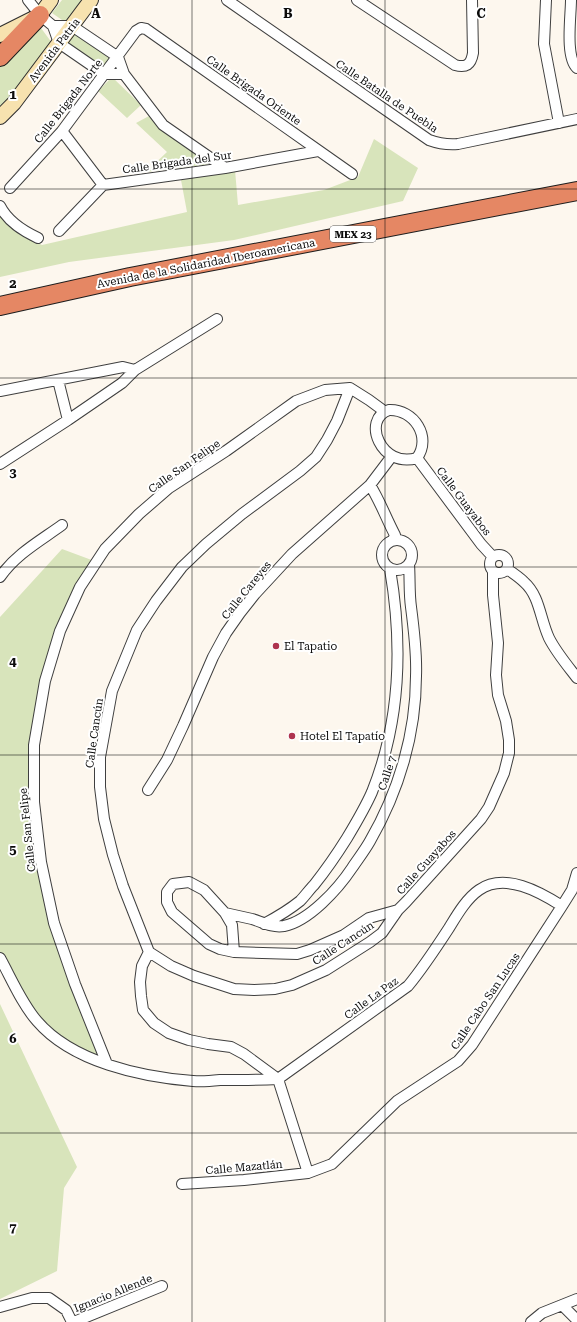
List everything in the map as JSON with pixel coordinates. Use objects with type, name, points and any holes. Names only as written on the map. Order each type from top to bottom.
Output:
[{"type":"highway","points":[[0,57],[46,20]]},
{"type":"highway","name":"Avenida de la Solidaridad Iberoamericana","points":[[1,306],[130,277],[577,190]]},
{"type":"street","points":[[28,0],[46,20],[59,43],[104,74],[124,74]]},
{"type":"street","points":[[46,20],[51,0]]},
{"type":"street","name":"Avenida Patria","points":[[0,117],[14,103],[91,0]]},
{"type":"street","name":"Calle Batalla de Puebla","points":[[226,0],[429,140],[438,144],[458,144],[577,119]]},
{"type":"street","points":[[357,0],[455,65],[463,67],[469,64],[473,53],[472,0]]},
{"type":"street","points":[[546,0],[544,44],[559,123]]},
{"type":"street","points":[[571,0],[571,57],[577,68]]},
{"type":"street","points":[[0,35],[46,20],[72,26],[118,57],[124,74],[163,125],[225,168]]},
{"type":"street","name":"Calle Brigada Norte","points":[[10,188],[62,131],[136,31],[141,28]]},
{"type":"street","name":"Calle Brigada Oriente","points":[[141,28],[146,29],[352,174]]},
{"type":"street","points":[[59,231],[103,185],[62,131]]},
{"type":"street","name":"Calle Brigada del Sur","points":[[103,185],[225,168],[318,151]]},
{"type":"street","points":[[0,206],[3,213],[14,224],[38,238]]},
{"type":"street","points":[[0,464],[122,383],[135,370],[217,319]]},
{"type":"street","points":[[0,391],[123,367],[135,370]]},
{"type":"street","points":[[58,380],[68,420]]},
{"type":"street","points":[[350,388],[384,412]]},
{"type":"street","name":"Calle Cancún","points":[[350,388],[328,440],[316,457],[206,544],[182,567],[156,601],[138,630],[112,691],[100,757],[100,787],[104,819],[113,855],[123,886],[149,952],[171,966],[194,976],[234,989],[275,989],[292,985],[326,970],[382,933],[398,910]]},
{"type":"street","name":"Calle San Felipe","points":[[107,1064],[75,984],[54,922],[41,862],[34,802],[34,745],[45,681],[60,631],[80,587],[105,549],[139,514],[169,488],[226,451],[296,401],[325,390],[350,388]]},
{"type":"street","points":[[389,410],[399,411],[412,417],[416,422],[422,435],[423,443],[421,453],[417,458],[406,460],[398,459],[382,447],[376,434],[376,428],[379,416],[384,412],[389,410]]},
{"type":"street","name":"Calle Careyes","points":[[148,790],[167,760],[213,657],[226,633],[240,613],[255,594],[292,554],[370,485],[392,456]]},
{"type":"street","name":"Calle Guayabos","points":[[417,458],[480,544],[493,557]]},
{"type":"street","points":[[370,485],[378,498],[385,517],[395,535],[394,540]]},
{"type":"street","points":[[0,577],[17,557],[62,525]]},
{"type":"street","points":[[394,540],[402,540],[408,544],[411,551],[411,558],[408,564],[399,570],[390,569],[385,565],[382,559],[382,552],[386,544],[394,540]]},
{"type":"street","points":[[500,555],[506,558],[508,562],[507,569],[502,573],[493,572],[490,567],[490,562],[493,557],[500,555]]},
{"type":"street","name":"Calle 7","points":[[225,913],[274,926],[283,926],[293,923],[309,914],[327,899],[343,882],[370,841],[385,812],[404,762],[415,708],[416,646],[408,564]]},
{"type":"street","name":"Calle 7","points":[[264,924],[282,914],[301,900],[339,852],[371,793],[382,765],[392,721],[398,678],[399,649],[394,593],[390,569]]},
{"type":"street","points":[[507,569],[525,582],[532,590],[544,626],[553,646],[577,678]]},
{"type":"street","name":"Calle Guayabos","points":[[225,913],[204,890],[189,882],[173,884],[167,892],[167,902],[172,912],[209,944],[220,949],[234,952],[297,954],[310,950],[344,934],[369,918],[398,910],[481,819],[495,795],[504,773],[509,753],[509,740],[506,721],[498,695],[496,675],[498,643],[493,601],[493,572]]},
{"type":"street","name":"Calle Cabo San Lucas","points":[[308,1173],[332,1164],[397,1101],[458,1062],[562,906],[572,890],[577,873]]},
{"type":"street","name":"Calle La Paz","points":[[278,1079],[408,986],[420,972],[458,914],[470,898],[480,889],[494,884],[511,883],[533,889],[562,906]]},
{"type":"street","points":[[225,913],[232,925],[234,952]]},
{"type":"street","points":[[149,952],[142,966],[140,982],[140,996],[143,1010],[154,1023],[169,1033],[189,1040],[231,1047],[244,1054],[278,1079],[308,1173]]},
{"type":"street","points":[[0,958],[19,994],[37,1021],[59,1042],[79,1054],[107,1064],[152,1076],[194,1081],[278,1079]]},
{"type":"street","name":"Calle Mazatlán","points":[[182,1184],[244,1180],[308,1173]]},
{"type":"street","name":"Ignacio Allende","points":[[73,1322],[162,1286]]},
{"type":"street","points":[[0,1307],[32,1298],[49,1298],[66,1310],[73,1322]]},
{"type":"street","points":[[531,1322],[542,1313],[577,1299]]},
{"type":"street","points":[[562,1305],[577,1320]]},
{"type":"green space","points":[[62,0],[82,0],[65,22],[52,13]]},
{"type":"green space","points":[[25,26],[41,28],[52,43],[12,97],[0,109],[0,41]]},
{"type":"green space","points":[[71,27],[118,57],[104,74],[59,43]]},
{"type":"green space","points":[[112,77],[141,105],[127,118],[98,91]]},
{"type":"green space","points":[[149,116],[171,136],[211,164],[146,172],[167,152],[136,123]]},
{"type":"green space","points":[[374,139],[418,168],[403,201],[234,240],[69,262],[0,277],[0,215],[3,220],[13,228],[42,245],[187,212],[181,180],[235,170],[238,205],[324,190],[358,177]]},
{"type":"green space","points":[[62,549],[97,562],[48,668],[34,766],[39,847],[78,991],[99,1061],[37,1021],[0,957],[0,617]]},
{"type":"green space","points":[[0,1004],[77,1167],[64,1188],[57,1271],[0,1299]]},
{"type":"place","name":"El Tapatio","points":[[276,646]]},
{"type":"place","name":"Hotel El Tapatío","points":[[292,736]]}]
